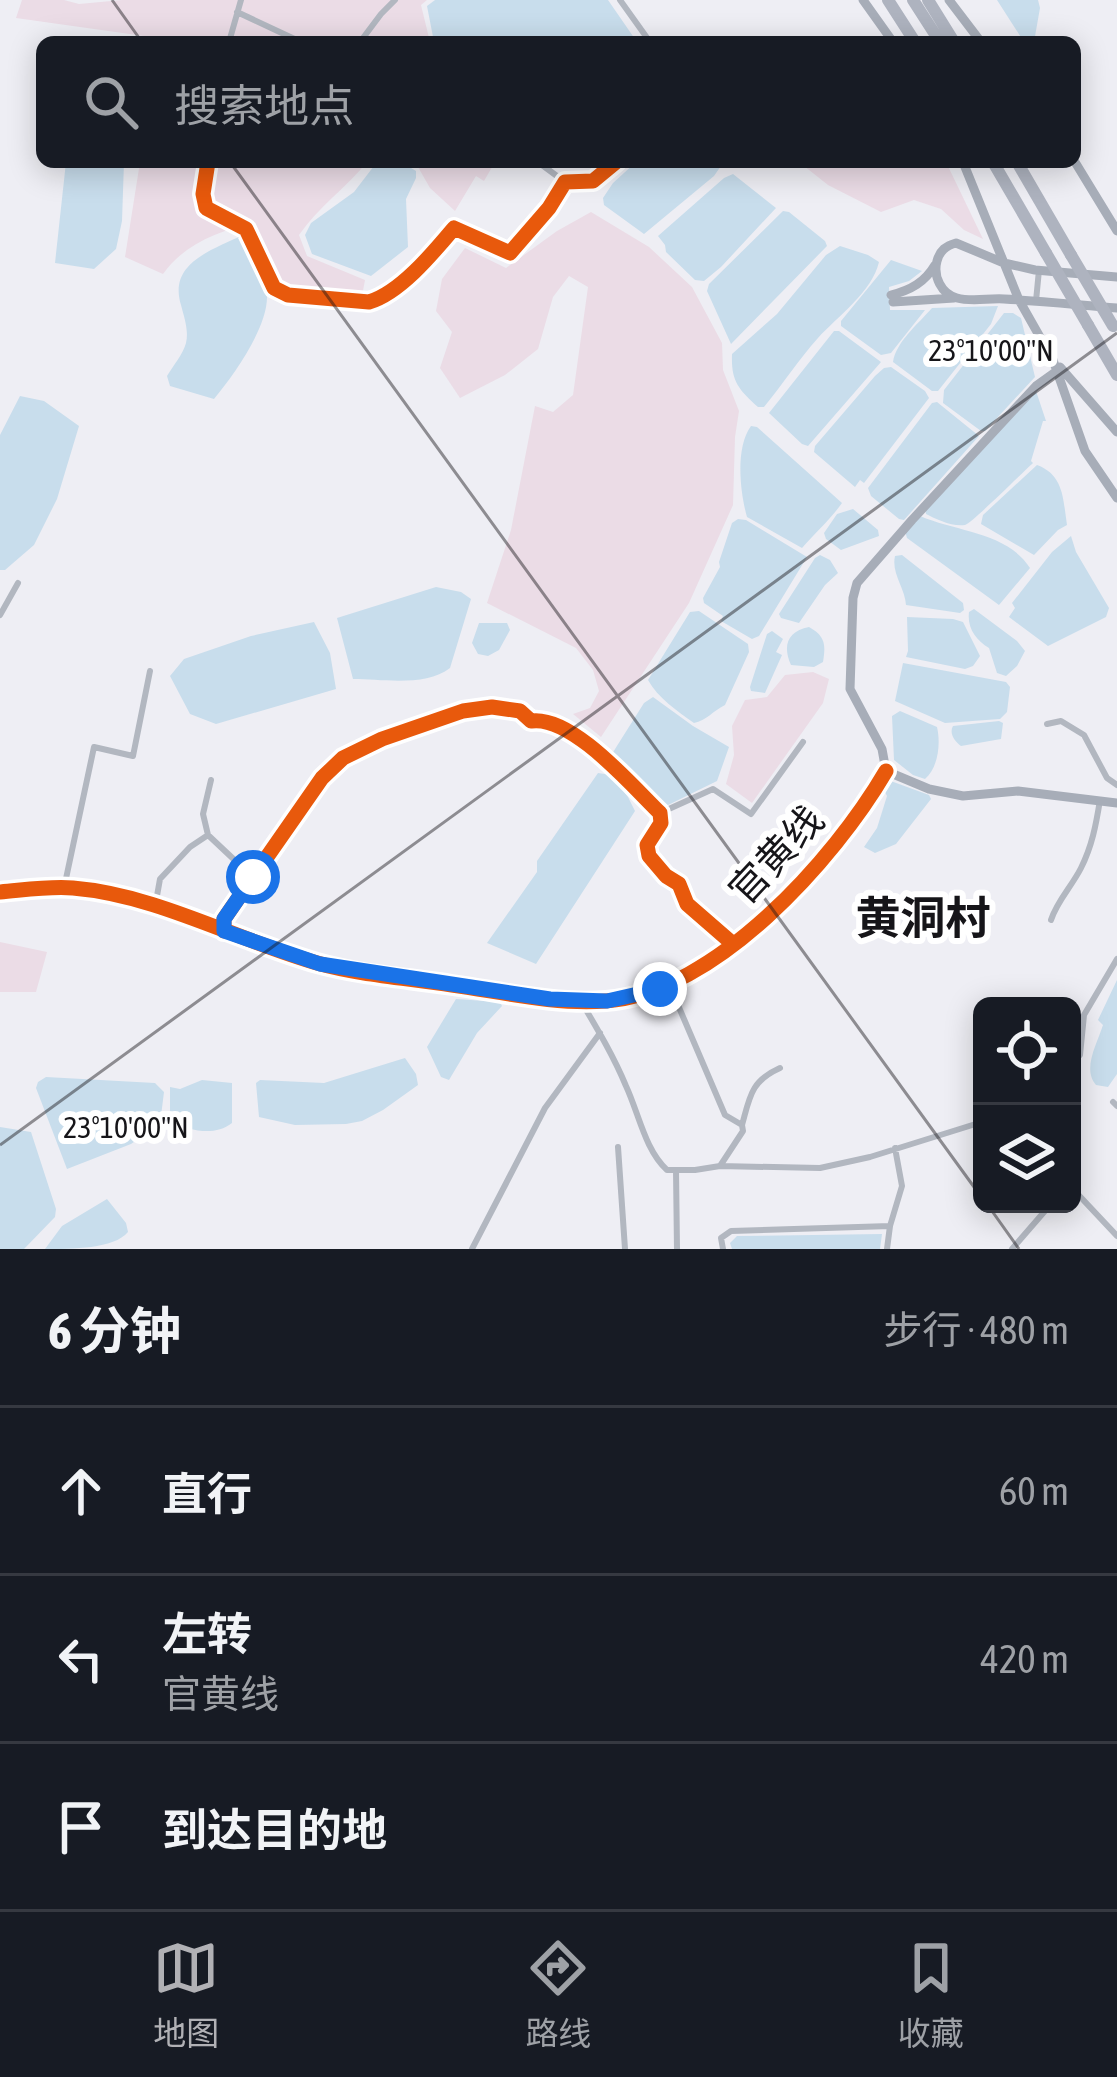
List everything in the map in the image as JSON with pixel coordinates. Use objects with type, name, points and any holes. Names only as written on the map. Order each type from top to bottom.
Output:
[{"type":"highway","points":[[888,0],[911,36]]},
{"type":"highway","points":[[913,0],[936,36]]},
{"type":"highway","points":[[928,0],[950,36]]},
{"type":"highway","points":[[996,168],[1117,376]]},
{"type":"highway","points":[[1021,168],[1115,330]]},
{"type":"street","points":[[231,36],[241,0]]},
{"type":"street","points":[[365,36],[395,0]]},
{"type":"street","points":[[620,0],[646,36]]},
{"type":"street","points":[[863,0],[889,36]]},
{"type":"street","points":[[949,0],[976,36]]},
{"type":"street","points":[[237,12],[288,36]]},
{"type":"street","points":[[207,168],[202,194],[206,208],[246,230],[274,288],[288,295],[368,302],[381,298],[427,260],[454,228],[510,253],[565,182]]},
{"type":"street","points":[[546,168],[565,182],[593,181],[609,168]]},
{"type":"street","points":[[965,168],[1019,300],[1057,371],[1084,451],[1117,498]]},
{"type":"street","points":[[1079,168],[1117,231]]},
{"type":"street","points":[[1117,277],[1004,263],[956,243],[943,248],[928,276],[892,298],[1019,300],[1117,308]]},
{"type":"street","points":[[938,260],[939,284],[955,298]]},
{"type":"street","points":[[1036,301],[1039,270]]},
{"type":"street","points":[[1049,353],[1117,432]]},
{"type":"street","points":[[1057,371],[1036,386],[857,583],[850,689],[882,749],[886,771],[929,789],[963,796],[1018,791],[1117,803]]},
{"type":"street","points":[[0,615],[18,584]]},
{"type":"street","points":[[64,888],[94,747],[133,755],[150,671]]},
{"type":"street","points":[[224,931],[224,919],[322,778],[343,758],[463,711],[492,707],[558,725],[592,748],[660,813],[661,823],[647,845],[649,856],[679,884],[687,904],[733,944]]},
{"type":"street","points":[[1047,724],[1061,721],[1084,735],[1096,763],[1117,785]]},
{"type":"street","points":[[660,813],[713,789],[752,814],[802,742]]},
{"type":"street","name":"官黄线","points":[[0,892],[64,888],[128,897],[320,964],[550,999],[607,1001],[660,989],[770,915],[826,854],[886,771]]},
{"type":"street","points":[[211,780],[203,814],[208,836],[243,868],[258,870]]},
{"type":"street","points":[[1051,920],[1094,838],[1100,800]]},
{"type":"street","points":[[155,907],[160,879],[190,847],[208,836]]},
{"type":"street","points":[[1081,1045],[1084,1015],[1117,959]]},
{"type":"street","points":[[669,983],[725,1115],[742,1125]]},
{"type":"street","points":[[580,1000],[627,1088],[656,1160],[667,1170],[820,1168],[973,1125]]},
{"type":"street","points":[[472,1249],[545,1108],[600,1033]]},
{"type":"street","points":[[720,1166],[742,1131],[755,1084],[780,1068]]},
{"type":"street","points":[[618,1147],[625,1249]]},
{"type":"street","points":[[887,1249],[902,1186],[895,1148]]},
{"type":"street","points":[[676,1170],[677,1249]]},
{"type":"street","points":[[1081,1198],[1117,1236]]},
{"type":"street","points":[[1012,1249],[1043,1213]]},
{"type":"street","points":[[723,1249],[721,1238],[731,1231],[890,1226]]},
{"type":"shaded area","points":[[22,0],[79,4],[427,0],[421,5],[429,36],[144,36],[16,18]]},
{"type":"shaded area","points":[[139,168],[361,168],[299,235],[307,256],[365,280],[362,296],[297,292],[273,273],[255,222],[203,240],[163,274],[125,257]]},
{"type":"shaded area","points":[[419,168],[492,168],[484,181],[476,176],[455,211],[430,188]]},
{"type":"shaded area","points":[[807,168],[949,168],[983,239],[964,230],[941,209],[914,200],[881,212],[828,185]]},
{"type":"shaded area","points":[[591,212],[649,247],[692,287],[722,343],[723,370],[739,411],[733,505],[689,603],[601,737],[573,714],[590,708],[599,691],[593,670],[576,648],[487,603],[511,530],[535,406],[553,412],[573,395],[588,287],[569,276],[553,297],[538,349],[505,375],[460,398],[440,368],[452,332],[436,311],[442,279],[465,248],[506,268]]},
{"type":"shaded area","points":[[813,672],[829,679],[823,703],[752,803],[726,784],[734,755],[732,726],[745,700],[767,697],[785,675]]},
{"type":"shaded area","points":[[0,942],[47,952],[36,992],[0,992]]},
{"type":"water","points":[[435,0],[608,0],[633,36],[433,36],[427,6]]},
{"type":"water","points":[[997,0],[1038,0],[1035,36],[1020,36]]},
{"type":"water","points":[[65,168],[124,168],[116,249],[94,269],[55,263]]},
{"type":"water","points":[[372,168],[416,171],[406,199],[408,247],[371,276],[312,254],[305,235],[311,223],[354,192]]},
{"type":"water","points":[[629,168],[720,168],[644,234],[604,205],[613,183]]},
{"type":"water","points":[[733,174],[776,208],[721,267],[704,281],[695,280],[666,252],[658,236]]},
{"type":"water","points":[[783,211],[827,246],[731,344],[707,291],[709,284]]},
{"type":"water","points":[[243,235],[267,297],[255,337],[214,399],[170,386],[167,376],[187,338],[181,278],[206,253]]},
{"type":"water","points":[[840,246],[879,262],[875,273],[764,407],[758,407],[737,384],[732,354]]},
{"type":"water","points":[[891,260],[922,271],[889,287],[890,310],[925,310],[891,353],[881,355],[841,326],[841,321]]},
{"type":"water","points":[[998,306],[991,324],[938,391],[893,362],[903,340],[932,308]]},
{"type":"water","points":[[1004,313],[1021,318],[1035,377],[981,431],[943,403],[944,390]]},
{"type":"water","points":[[834,331],[881,362],[808,446],[769,413]]},
{"type":"water","points":[[891,367],[929,398],[864,483],[860,480],[855,487],[814,452],[815,446],[875,376]]},
{"type":"water","points":[[1036,391],[1046,421],[1033,463],[965,525],[926,514],[925,508]]},
{"type":"water","points":[[20,396],[44,401],[79,426],[57,499],[34,545],[0,570],[0,435]]},
{"type":"water","points":[[937,402],[979,436],[904,520],[899,519],[868,488]]},
{"type":"water","points":[[751,426],[842,503],[802,548],[747,517],[741,458]]},
{"type":"water","points":[[1037,465],[1057,482],[1067,525],[1034,555],[981,524],[983,515]]},
{"type":"water","points":[[853,509],[879,536],[841,550],[824,533],[837,514]]},
{"type":"water","points":[[920,516],[995,540],[1030,568],[999,605],[907,538],[905,531]]},
{"type":"water","points":[[738,519],[807,557],[759,636],[752,639],[721,621],[723,616],[703,598],[720,567],[732,523]]},
{"type":"water","points":[[1071,536],[1109,608],[1106,617],[1048,646],[1009,617],[1015,608],[1012,603],[1052,552]]},
{"type":"water","points":[[820,555],[838,573],[799,623],[781,618],[779,614]]},
{"type":"water","points":[[902,555],[963,603],[964,610],[906,605],[894,562],[895,556]]},
{"type":"water","points":[[436,587],[471,599],[450,668],[416,680],[353,679],[337,618]]},
{"type":"water","points":[[974,609],[1025,651],[1006,676],[997,673],[989,648],[971,628],[969,612]]},
{"type":"water","points":[[699,611],[748,644],[749,652],[725,705],[694,723],[648,680],[690,612]]},
{"type":"water","points":[[907,617],[963,622],[980,656],[965,669],[906,657]]},
{"type":"water","points":[[314,622],[330,653],[336,689],[216,724],[190,714],[170,676],[184,659],[251,636]]},
{"type":"water","points":[[479,623],[507,623],[510,630],[499,650],[488,656],[478,654],[472,643]]},
{"type":"water","points":[[809,627],[823,641],[823,662],[814,667],[791,665],[789,640]]},
{"type":"water","points":[[772,631],[783,639],[776,652],[782,655],[765,693],[751,691],[767,634]]},
{"type":"water","points":[[903,663],[1006,682],[1010,687],[1007,712],[1000,719],[945,723],[895,701]]},
{"type":"water","points":[[653,697],[729,747],[717,781],[664,807],[610,757],[644,703]]},
{"type":"water","points":[[900,711],[937,727],[937,755],[925,779],[894,760],[892,716]]},
{"type":"water","points":[[1003,723],[1001,739],[961,746],[952,734],[953,726]]},
{"type":"water","points":[[598,773],[611,775],[635,811],[536,964],[487,943],[537,872],[537,861]]},
{"type":"water","points":[[888,780],[931,799],[896,844],[875,853],[864,847],[877,828]]},
{"type":"water","points":[[1117,980],[1117,1074],[1108,1087],[1096,1085],[1090,1064],[1103,1025],[1098,1020]]},
{"type":"water","points":[[456,999],[500,1002],[502,1006],[477,1033],[449,1080],[441,1077],[427,1047]]},
{"type":"water","points":[[405,1058],[418,1085],[362,1121],[295,1125],[259,1117],[256,1083],[260,1080],[324,1083]]},
{"type":"water","points":[[46,1077],[155,1083],[164,1092],[160,1124],[131,1144],[67,1169],[36,1088]]},
{"type":"water","points":[[202,1080],[232,1083],[232,1123],[210,1131],[170,1123],[170,1087],[180,1089]]},
{"type":"water","points":[[0,1127],[31,1132],[56,1209],[55,1217],[24,1249],[0,1249]]},
{"type":"water","points":[[107,1199],[126,1223],[128,1232],[122,1238],[91,1247],[45,1249],[62,1226]]},
{"type":"water","points":[[882,1234],[880,1249],[732,1249],[730,1243],[737,1236]]},
{"type":"cycle path","points":[[207,168],[206,208],[246,229],[274,288],[288,295],[369,302],[404,281],[454,228],[510,253],[565,182],[593,181],[609,168]]},
{"type":"cycle path","points":[[224,931],[224,919],[322,778],[343,758],[463,711],[492,707],[520,711],[531,721],[565,729],[618,770],[660,813],[661,823],[647,845],[649,856],[679,884],[687,904],[733,944]]},
{"type":"cycle path","points":[[0,892],[36,888],[104,892],[333,967],[548,1000],[606,1001],[647,992],[729,948],[803,881],[886,771]]},
{"type":"district","name":"黄洞村","points":[[923,918]]},
{"type":"route","points":[[253,877],[224,919],[224,931],[320,964],[550,999],[607,1001],[660,989]]}]
